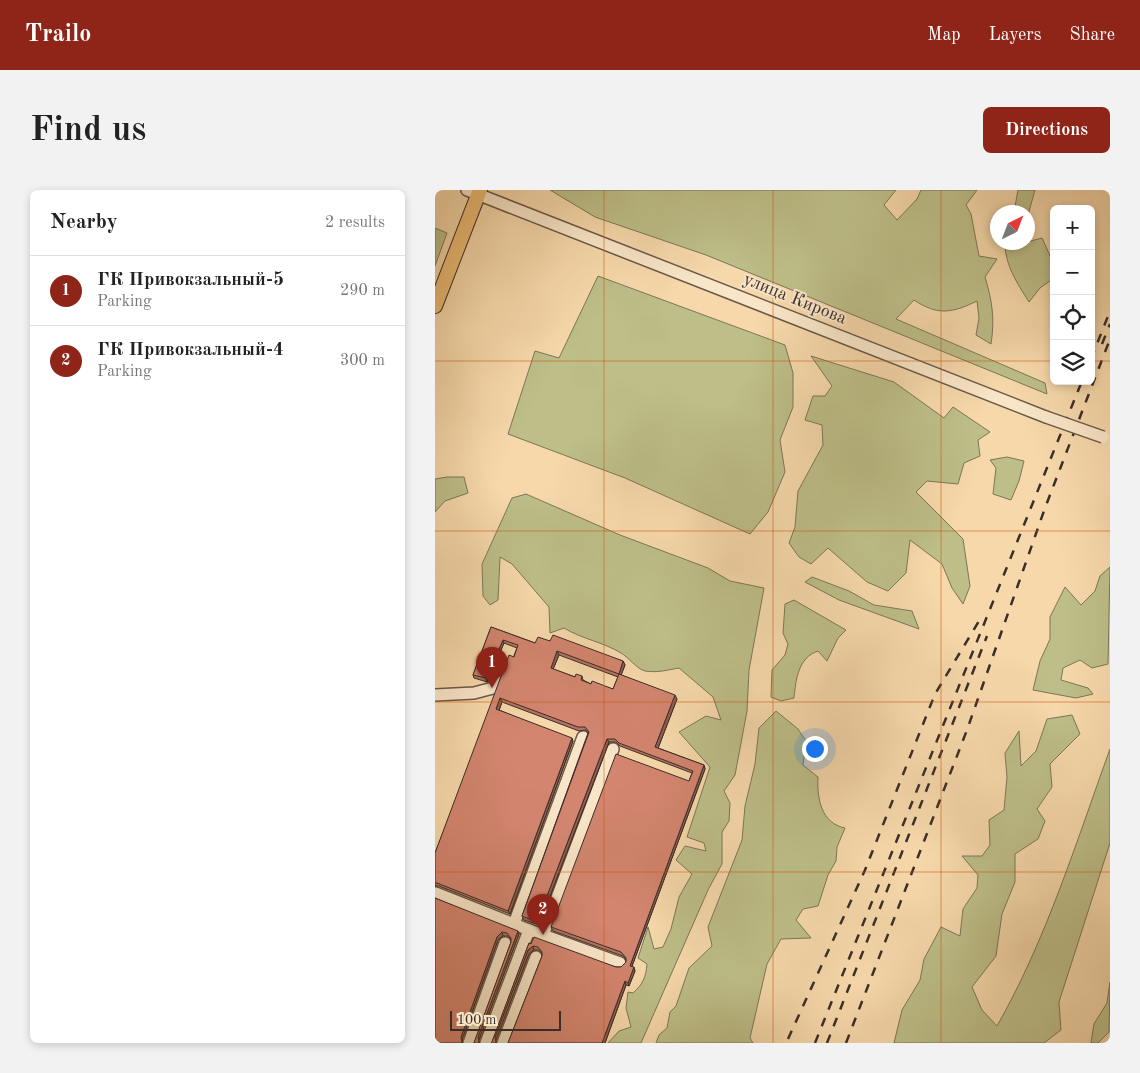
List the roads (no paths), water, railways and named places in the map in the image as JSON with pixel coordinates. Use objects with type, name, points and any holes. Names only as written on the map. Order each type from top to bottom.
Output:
[{"type":"main road","points":[[435,306],[475,192]]},
{"type":"street","name":"улица Кирова","points":[[475,192],[1106,439]]},
{"type":"street","points":[[435,695],[474,693],[493,688],[499,672]]},
{"type":"street","points":[[513,924],[583,737]]},
{"type":"street","points":[[543,935],[613,749]]},
{"type":"street","points":[[436,893],[513,924],[620,963]]},
{"type":"street","points":[[486,1043],[529,930]]},
{"type":"street","points":[[469,1043],[505,944]]},
{"type":"street","points":[[503,1043],[536,956]]},
{"type":"railway","points":[[1095,349],[1110,311]]},
{"type":"railway","points":[[1102,344],[1110,324]]},
{"type":"railway","points":[[846,1043],[967,730],[1045,508],[1110,339]]},
{"type":"railway","points":[[815,1043],[1080,385]]},
{"type":"railway","points":[[788,1039],[865,870],[935,694],[979,621]]},
{"type":"railway","points":[[827,1043],[987,636]]},
{"type":"place","name":"ГК Привокзальный-5","points":[[492,688]]},
{"type":"place","name":"ГК Привокзальный-4","points":[[543,935]]}]
